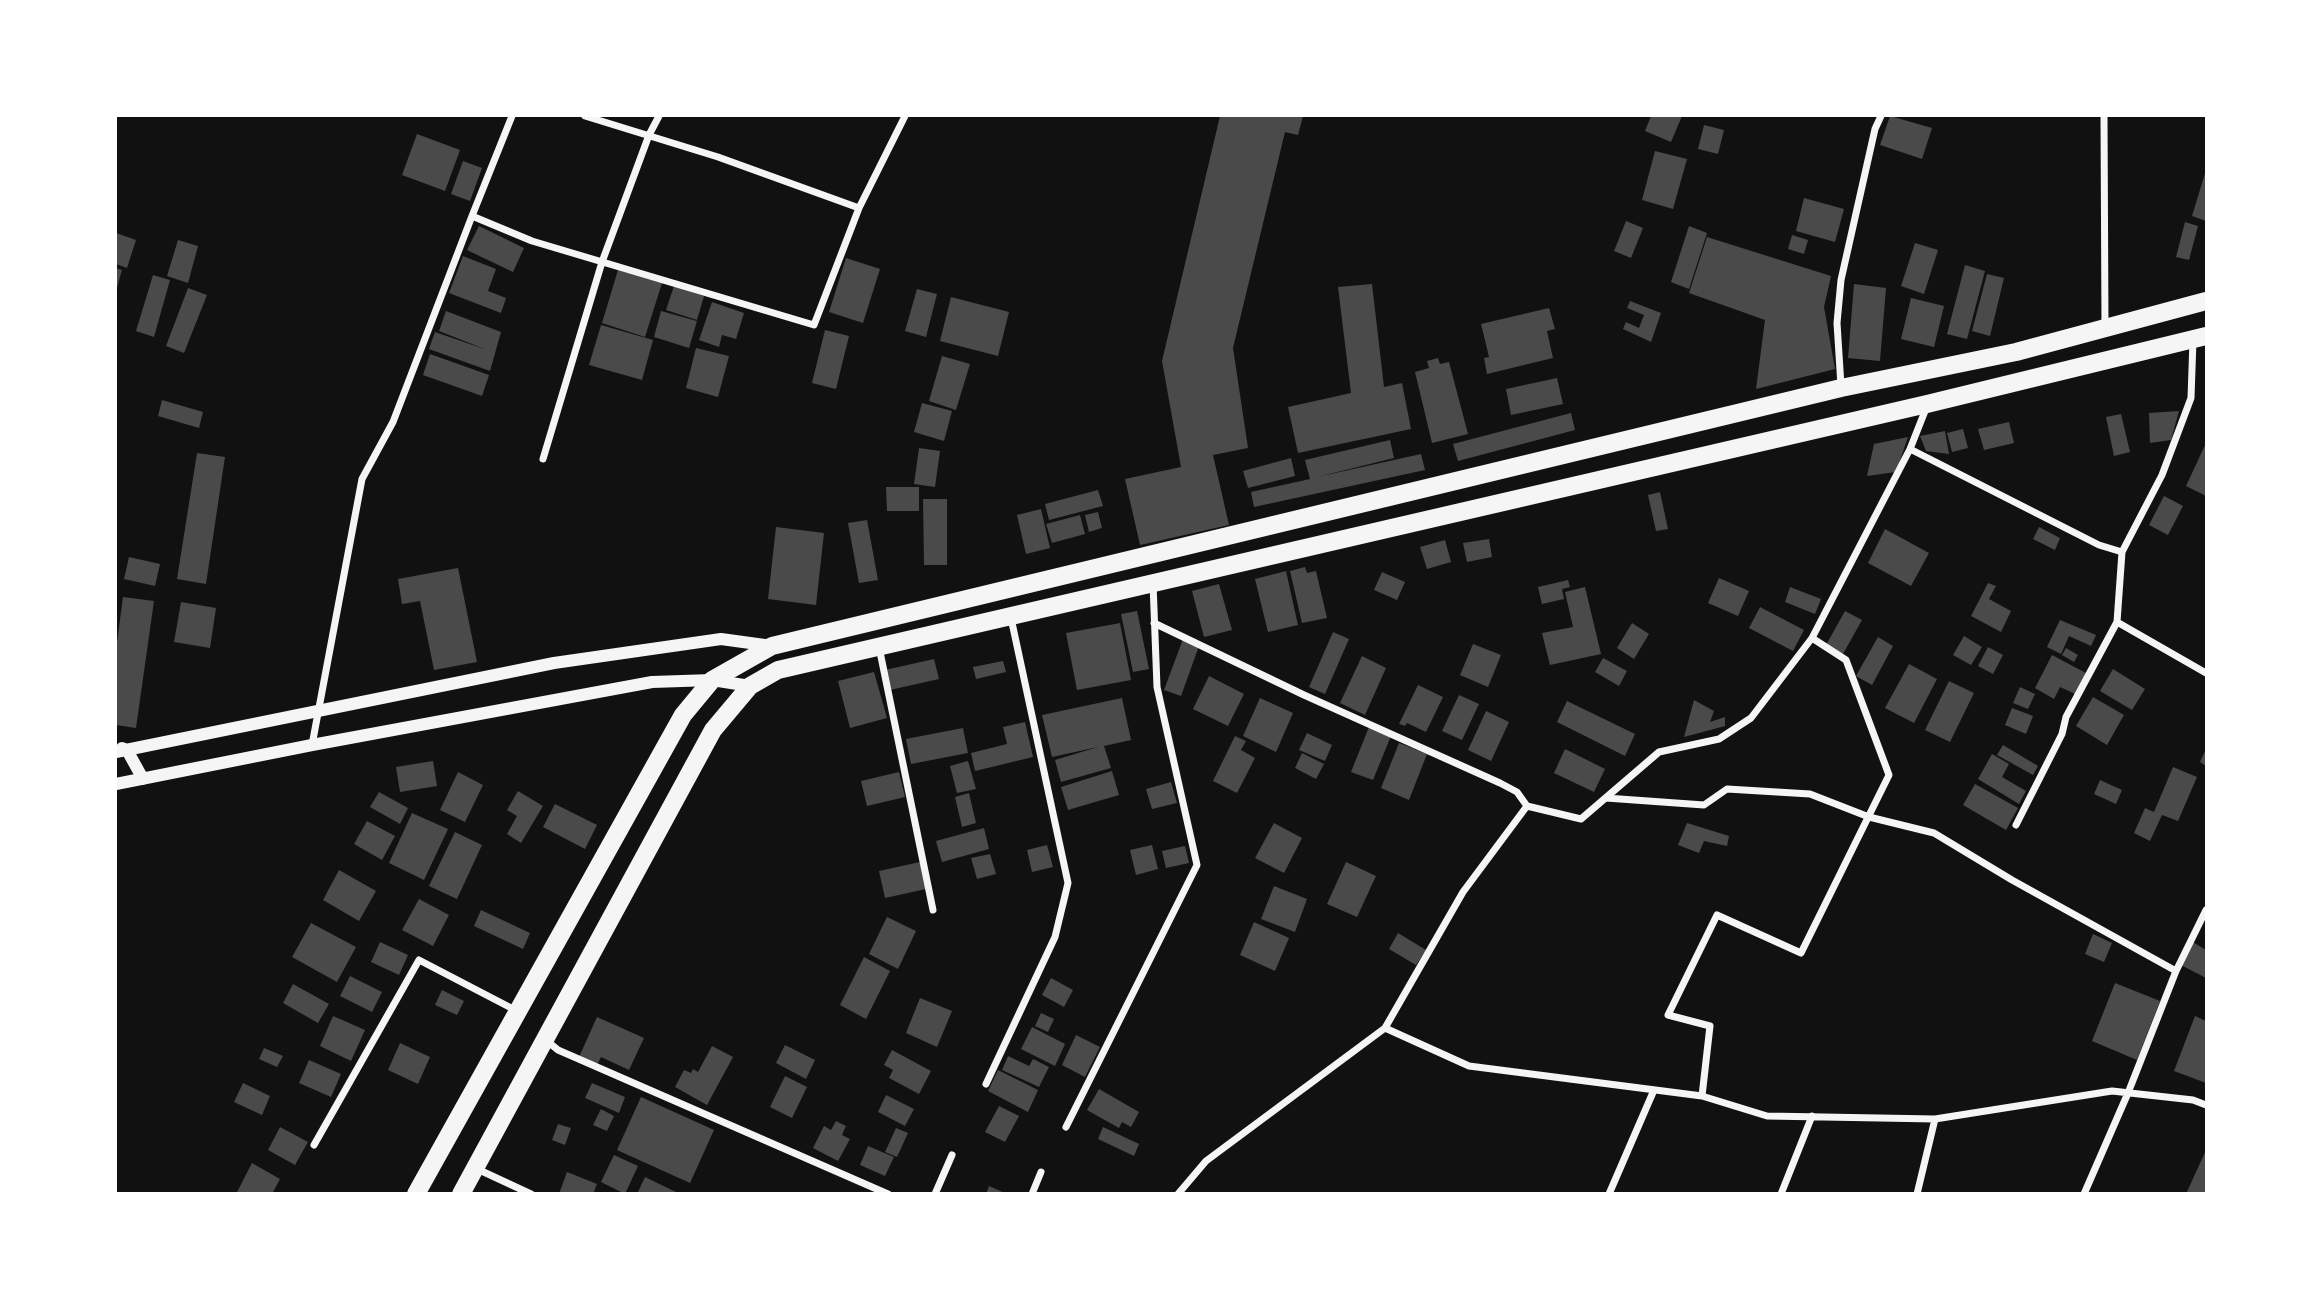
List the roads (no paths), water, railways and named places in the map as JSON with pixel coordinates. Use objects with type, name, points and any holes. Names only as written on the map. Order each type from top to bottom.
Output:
[{"type":"main road","points":[[416,1194],[682,715],[712,680],[772,646],[1841,388],[2016,352],[2207,301]]},
{"type":"main road","points":[[461,1194],[713,730],[750,686],[778,670],[1927,404],[2200,338]]},
{"type":"street","points":[[312,745],[362,479],[393,422],[512,116]]},
{"type":"street","points":[[585,116],[718,157],[859,208]]},
{"type":"street","points":[[543,459],[602,262],[649,135],[659,116]]},
{"type":"street","points":[[472,216],[533,241],[814,325],[859,208],[905,116]]},
{"type":"street","points":[[1841,388],[1837,323],[1841,280],[1875,129],[1881,116]]},
{"type":"street","points":[[2104,116],[2105,329]]},
{"type":"street","points":[[2016,825],[2062,734],[2066,717],[2117,622],[2122,552],[2162,475],[2192,398],[2200,338]]},
{"type":"street","points":[[1154,623],[1304,695],[1500,783],[1517,792],[1527,806],[1581,820],[1658,752],[1719,739],[1751,718],[1812,638],[1910,449],[1921,426],[1927,404]]},
{"type":"street","points":[[1910,449],[2099,545],[2122,552]]},
{"type":"street","points":[[1066,1127],[1197,865],[1157,687],[1153,583]]},
{"type":"street","points":[[986,1084],[1055,937],[1068,883],[1011,616]]},
{"type":"street","points":[[2117,622],[2207,673]]},
{"type":"street","points":[[1702,1096],[1710,1026],[1668,1015],[1717,915],[1801,953],[1889,775],[1846,660],[1812,638]]},
{"type":"street","points":[[143,779],[119,749],[582,659],[721,639],[772,646]]},
{"type":"street","points":[[879,647],[933,910]]},
{"type":"street","points":[[116,784],[652,682],[712,680],[750,686]]},
{"type":"street","points":[[1606,798],[1704,805],[1727,789],[1810,794],[1869,817],[1934,833],[2175,971]]},
{"type":"street","points":[[1178,1194],[1206,1161],[1385,1028],[1463,892],[1527,806]]},
{"type":"street","points":[[2084,1194],[2128,1093],[2175,971],[2207,910]]},
{"type":"street","points":[[314,1145],[419,961],[518,1011]]},
{"type":"street","points":[[1385,1028],[1469,1066],[1702,1096],[1768,1116],[1934,1119],[2112,1091],[2193,1100],[2207,1105]]},
{"type":"street","points":[[544,1040],[558,1050],[888,1194]]},
{"type":"street","points":[[1609,1194],[1654,1090]]},
{"type":"street","points":[[1780,1194],[1812,1116]]},
{"type":"street","points":[[1917,1194],[1934,1119]]},
{"type":"street","points":[[935,1194],[952,1155]]},
{"type":"street","points":[[475,1168],[531,1194]]},
{"type":"street","points":[[1031,1194],[1041,1172]]}]
